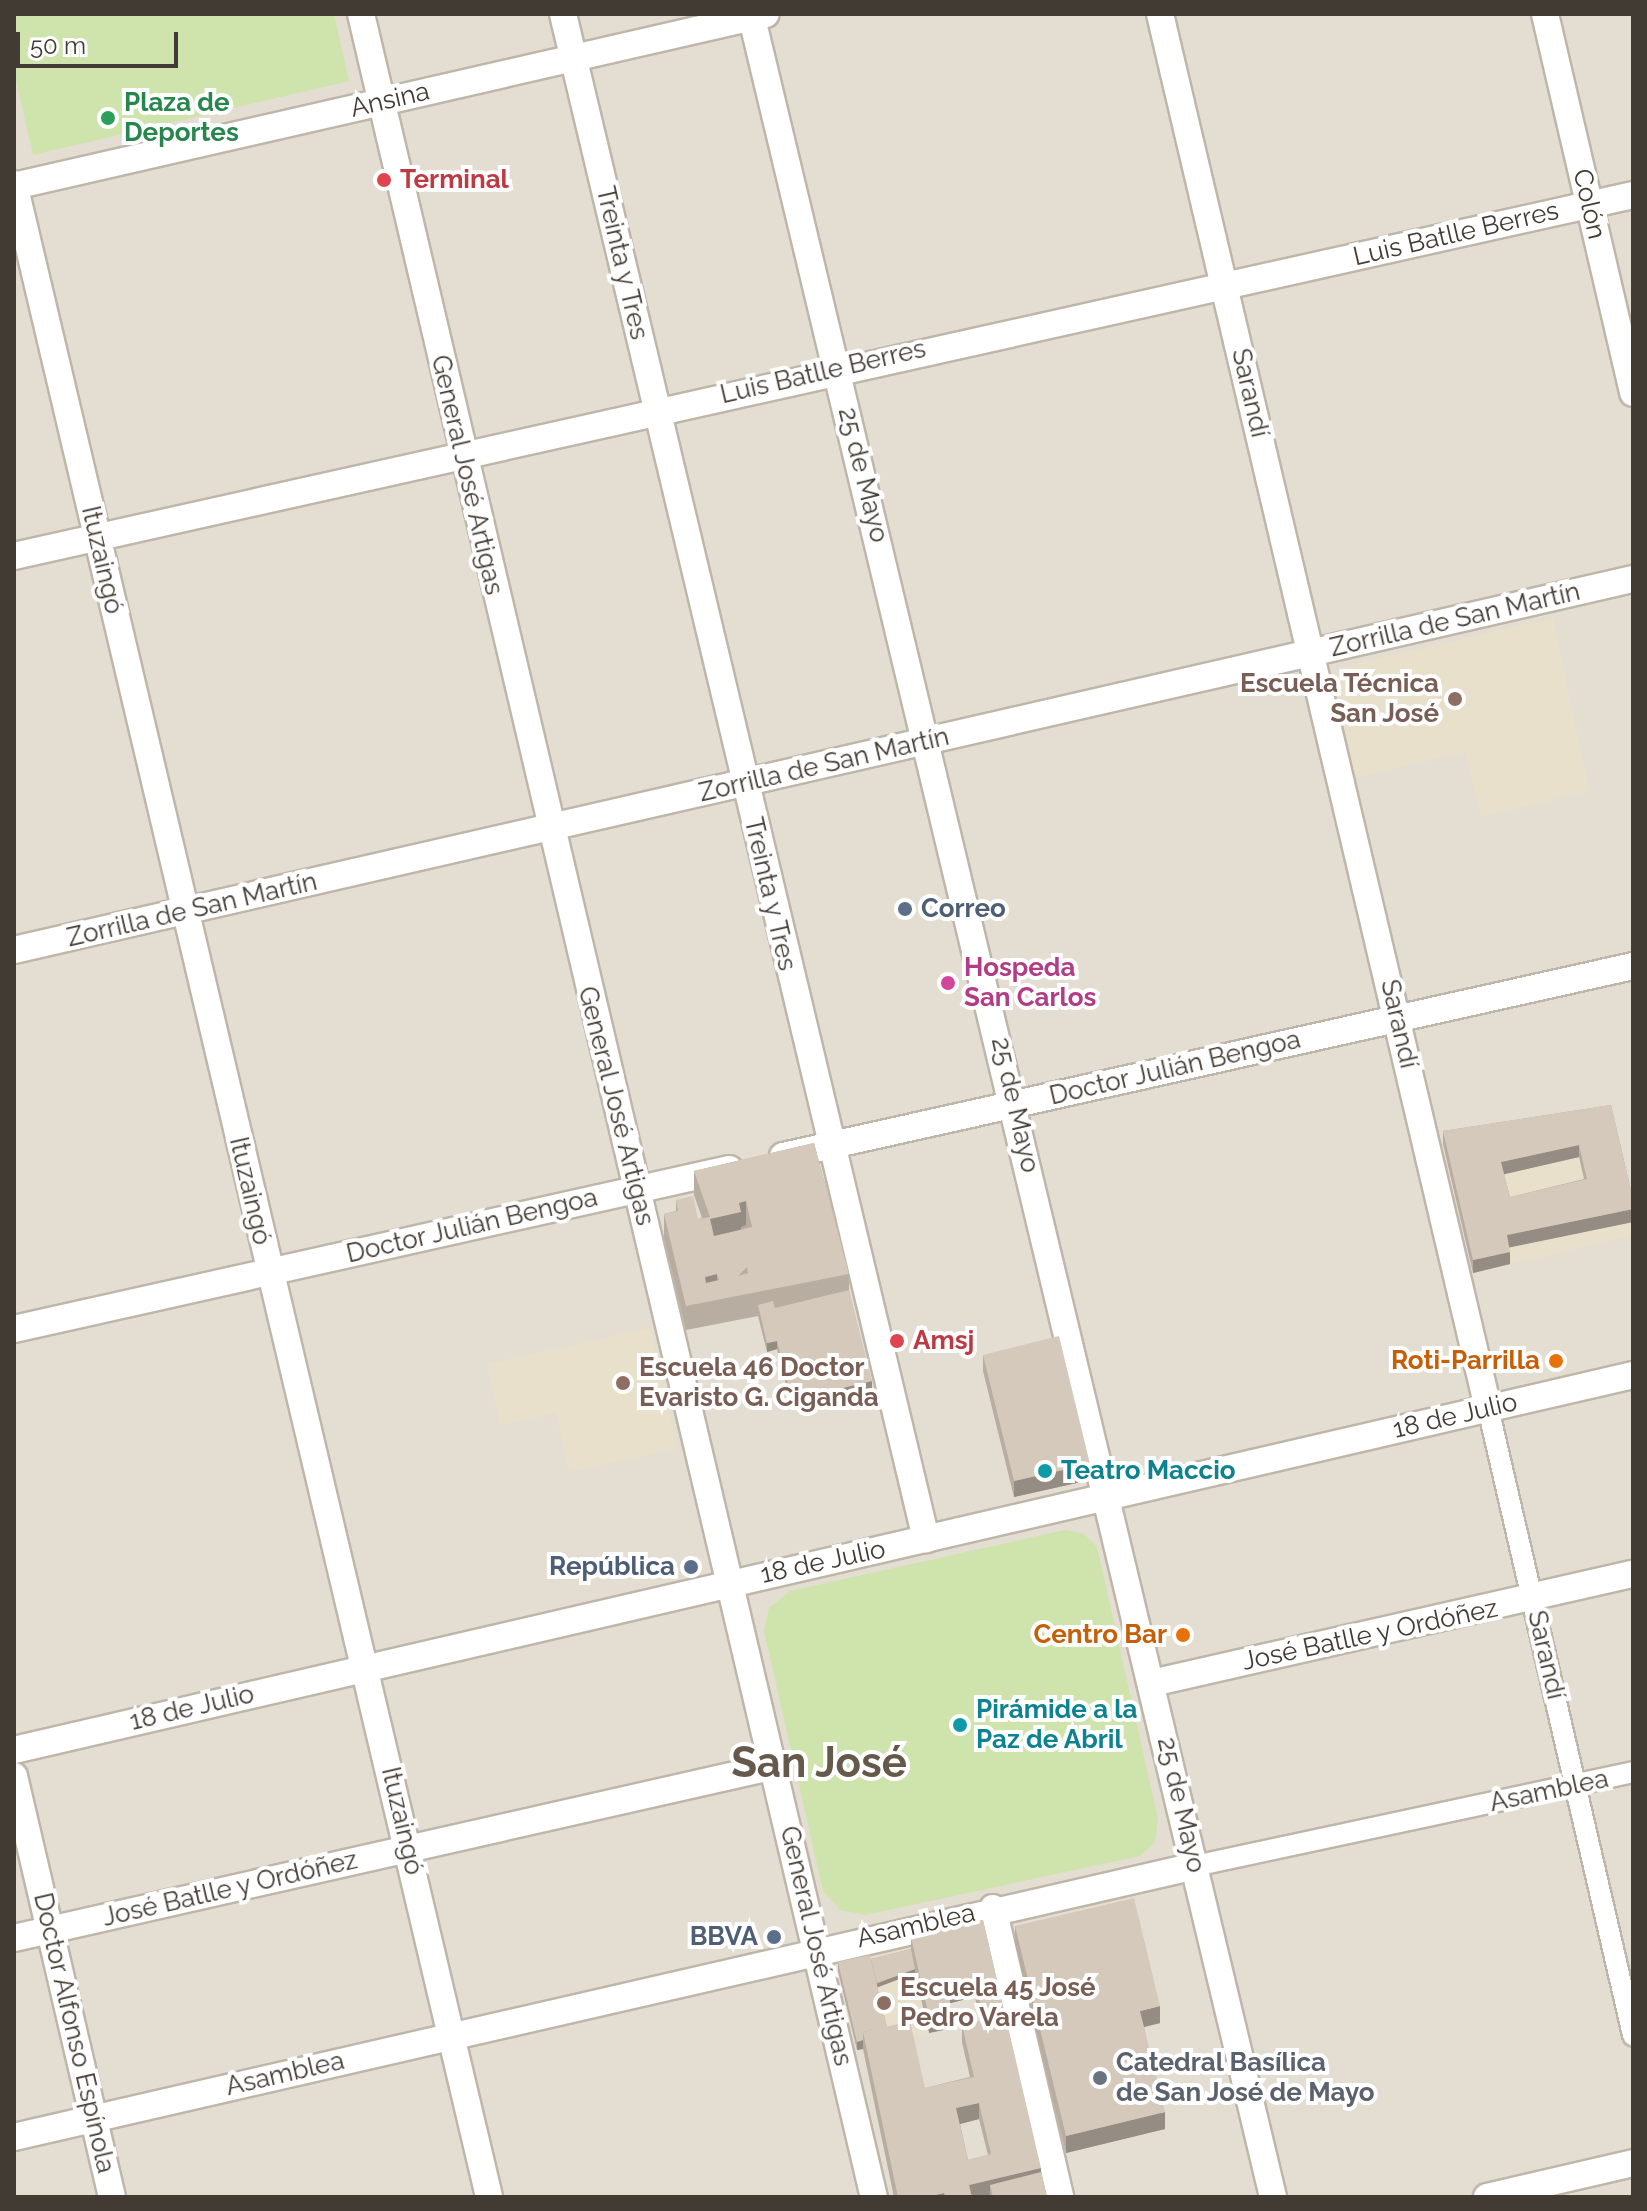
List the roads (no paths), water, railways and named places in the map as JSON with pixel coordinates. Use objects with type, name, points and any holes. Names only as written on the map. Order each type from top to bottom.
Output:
[{"type":"street","name":"General José Artigas","points":[[361,14],[548,828],[637,1189],[728,1582],[775,1766],[874,2197]]},
{"type":"street","name":"Treinta y Tres","points":[[563,14],[926,1539]]},
{"type":"street","name":"Sarandí","points":[[1160,14],[1633,2035]]},
{"type":"street","name":"Colón","points":[[1545,14],[1633,393]]},
{"type":"street","name":"Ansina","points":[[14,185],[573,60],[756,15]]},
{"type":"street","name":"25 de Mayo","points":[[756,15],[1273,2197]]},
{"type":"street","name":"Ituzaingó","points":[[14,185],[269,1272],[453,2034],[489,2197]]},
{"type":"street","name":"Luis Batlle Berres","points":[[14,556],[837,367],[1633,195]]},
{"type":"street","name":"Zorrilla de San Martín","points":[[14,950],[1633,579]]},
{"type":"street","name":"Doctor Julián Bengoa","points":[[14,1329],[1633,966]]},
{"type":"street","name":"18 de Julio","points":[[14,1750],[728,1582],[1106,1499],[1633,1375]]},
{"type":"street","name":"José Batlle y Ordóñez","points":[[1152,1683],[1633,1574]]},
{"type":"street","name":"José Batlle y Ordóñez","points":[[14,1938],[775,1766]]},
{"type":"street","name":"Asamblea","points":[[14,2137],[993,1908],[1633,1772]]},
{"type":"street","name":"Doctor Alfonso Espínola","points":[[14,1776],[112,2197]]},
{"type":"street","points":[[993,1908],[1060,2197]]},
{"type":"street","points":[[1487,2197],[1633,2163]]},
{"type":"place","name":"Plaza de Deportes","points":[[108,118]]},
{"type":"place","name":"Terminal","points":[[384,180]]},
{"type":"place","name":"Escuela Técnica San José","points":[[1455,699]]},
{"type":"place","name":"Correo","points":[[905,909]]},
{"type":"place","name":"Hospeda San Carlos","points":[[948,983]]},
{"type":"place","name":"Amsj","points":[[897,1341]]},
{"type":"place","name":"Roti-Parrilla","points":[[1556,1361]]},
{"type":"place","name":"Escuela 46 Doctor Evaristo G. Ciganda","points":[[623,1383]]},
{"type":"place","name":"Teatro Maccio","points":[[1045,1471]]},
{"type":"place","name":"República","points":[[691,1567]]},
{"type":"place","name":"Centro Bar","points":[[1183,1635]]},
{"type":"place","name":"Pirámide a la Paz de Abril","points":[[960,1725]]},
{"type":"place","name":"BBVA","points":[[774,1937]]},
{"type":"place","name":"Escuela 45 José Pedro Varela","points":[[884,2003]]},
{"type":"place","name":"Catedral Basílica de San José de Mayo","points":[[1100,2078]]},
{"type":"district","name":"San José","points":[[819,1763]]}]
